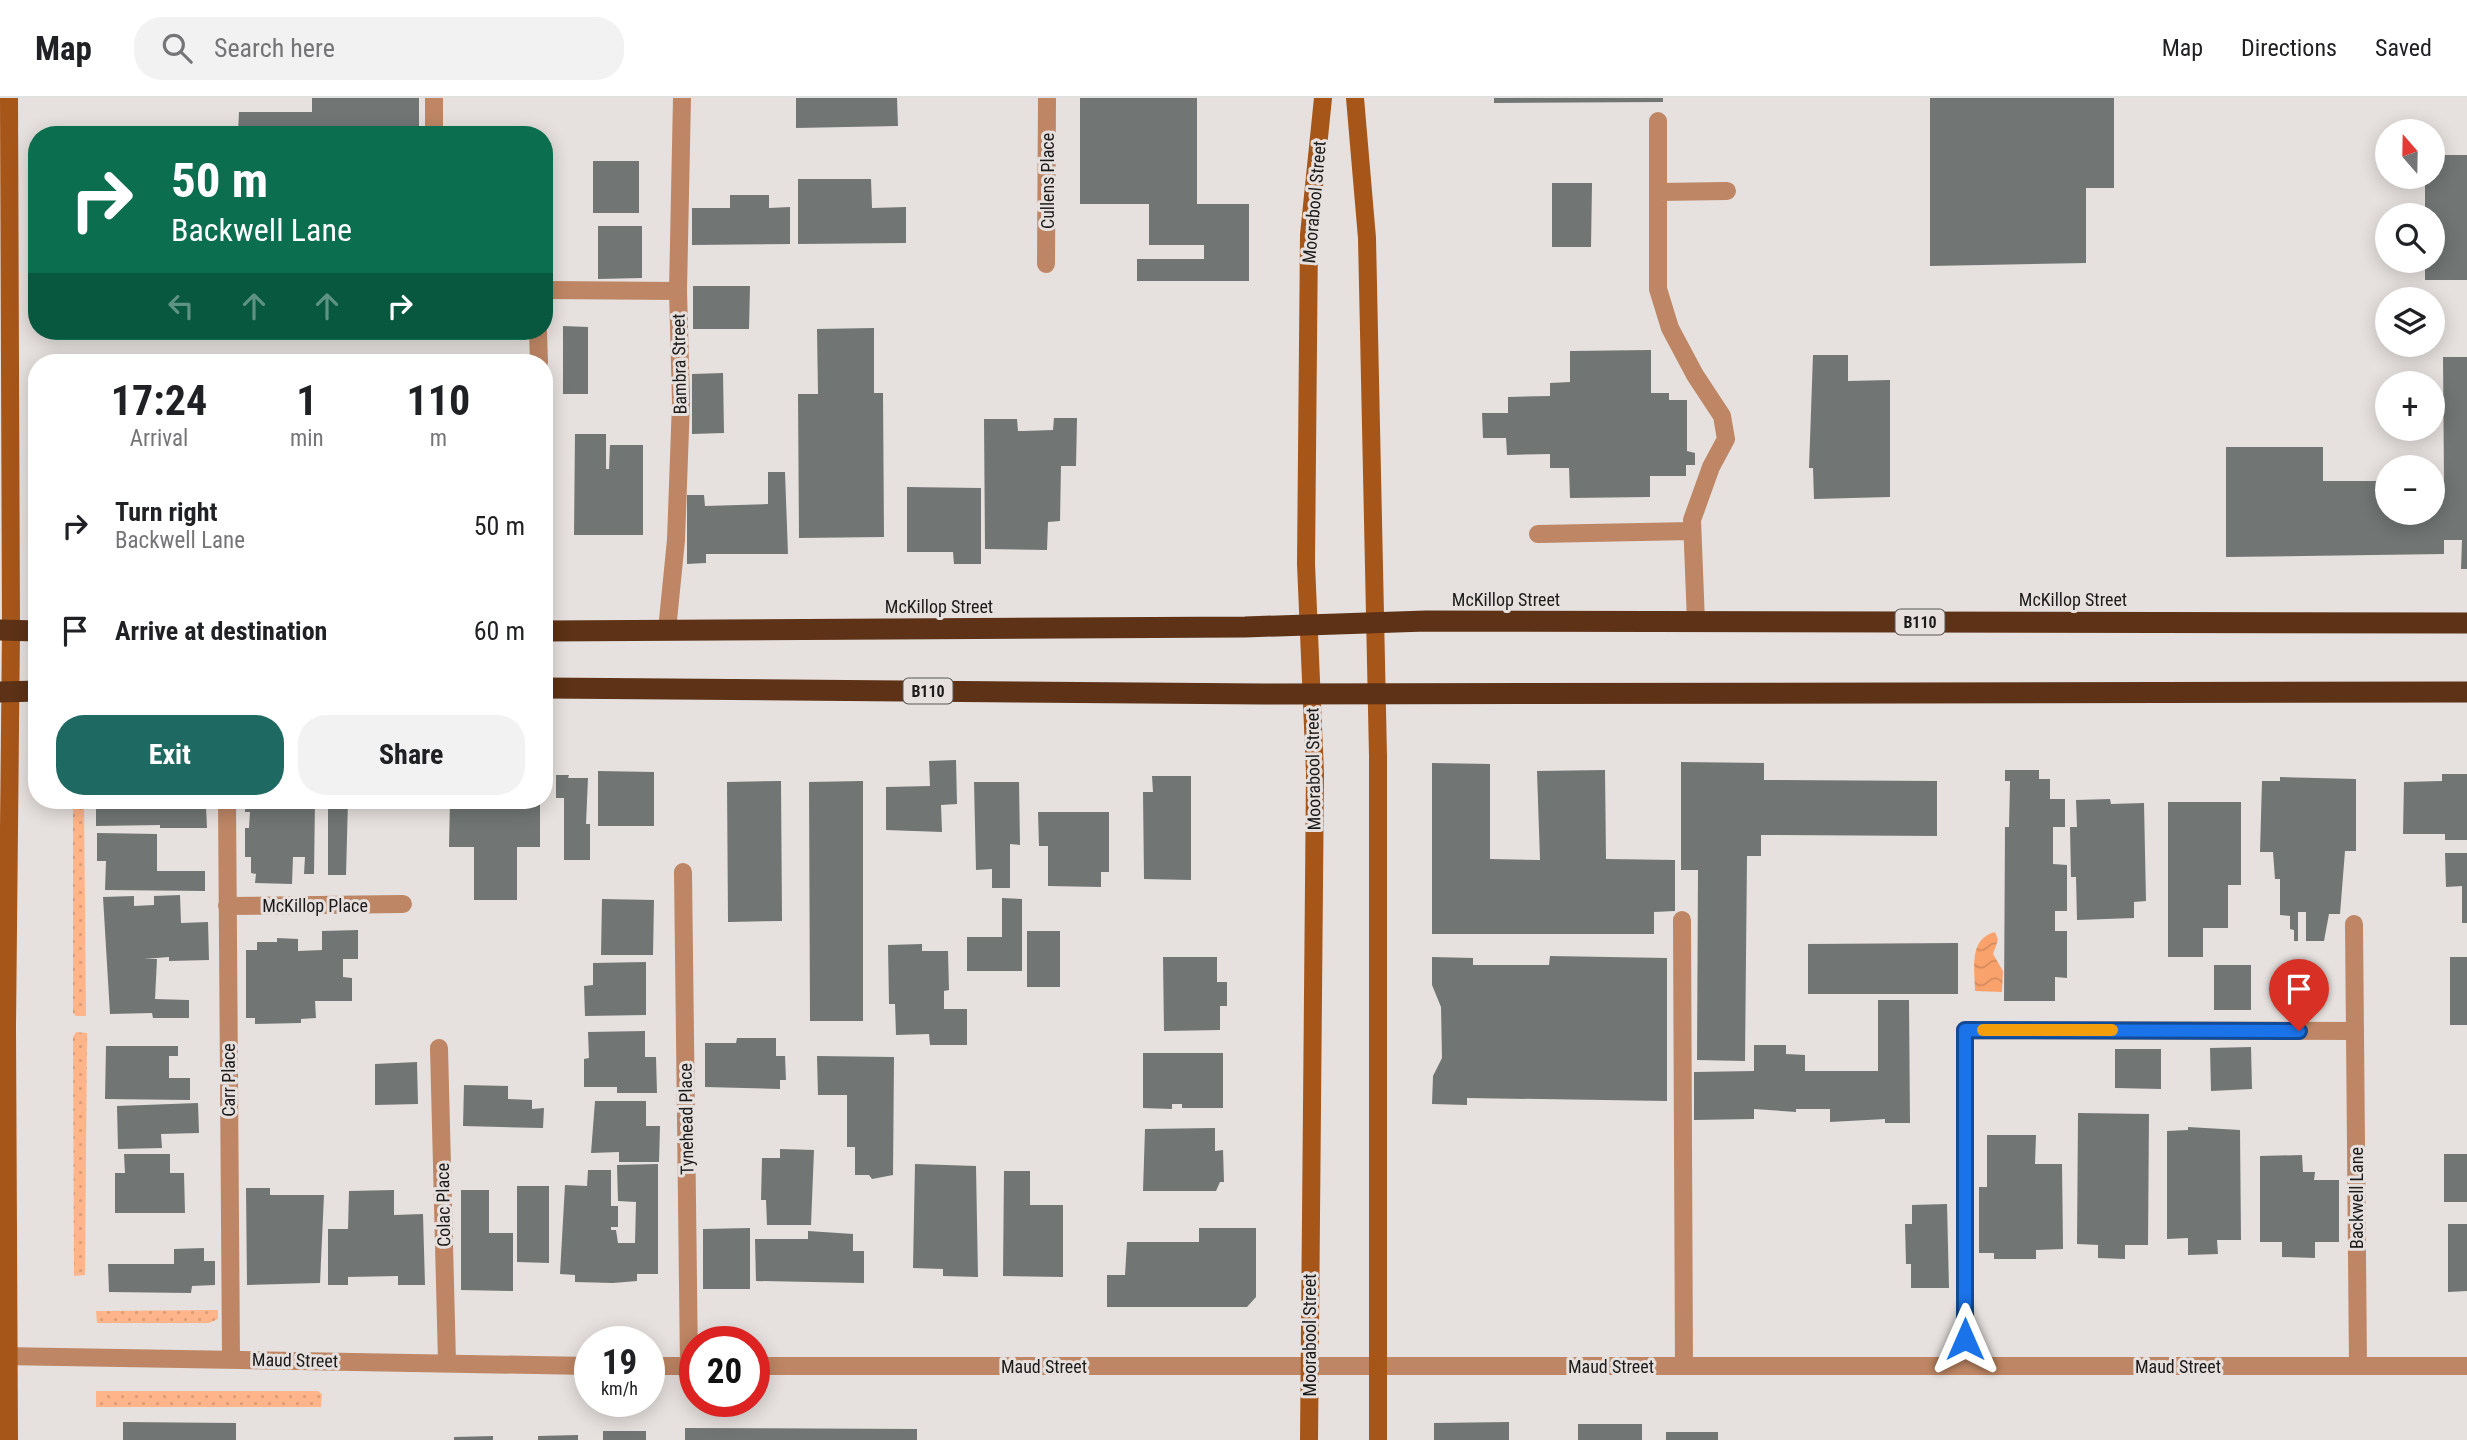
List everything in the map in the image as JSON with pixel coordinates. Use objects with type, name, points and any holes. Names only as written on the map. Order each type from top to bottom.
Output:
[{"type":"highway","name":"McKillop Street","points":[[553,631],[1374,622],[2467,623]]},
{"type":"highway","points":[[6,631],[28,631]]},
{"type":"highway","name":"B110","points":[[553,688],[1376,693],[2467,692]]},
{"type":"highway","points":[[5,692],[28,691]]},
{"type":"street","points":[[9,98],[5,692],[5,1356],[9,1440]]},
{"type":"street","points":[[434,98],[434,126]]},
{"type":"street","name":"Bambra Street","points":[[667,630],[676,540],[681,402],[678,290],[682,98]]},
{"type":"street","name":"Cullens Place","points":[[1046,264],[1047,98]]},
{"type":"street","name":"Moorabool Street","points":[[1309,1440],[1314,786],[1307,624],[1309,235],[1323,98]]},
{"type":"street","points":[[1355,98],[1367,238],[1376,693],[1378,1440]]},
{"type":"street","points":[[1658,121],[1658,289],[1670,328],[1695,375],[1722,416],[1726,439],[1706,481],[1692,520],[1696,622]]},
{"type":"street","points":[[1658,192],[1727,191]]},
{"type":"street","points":[[553,290],[678,290]]},
{"type":"street","points":[[1538,534],[1692,531]]},
{"type":"street","name":"Carr Place","points":[[227,809],[231,1359]]},
{"type":"street","name":"Tynehead Place","points":[[683,872],[691,1326]]},
{"type":"street","name":"McKillop Place","points":[[227,906],[403,904]]},
{"type":"street","points":[[1682,920],[1684,1366]]},
{"type":"street","name":"Backwell Lane","points":[[2354,924],[2358,1366]]},
{"type":"street","points":[[1965,1366],[1965,1030],[2354,1031]]},
{"type":"street","name":"Colac Place","points":[[439,1048],[447,1362]]},
{"type":"street","name":"Maud Street","points":[[5,1356],[574,1366]]},
{"type":"street","name":"Maud Street","points":[[770,1366],[2467,1366]]},
{"type":"shaded area","points":[[73,809],[84,809],[86,1016],[76,1016],[73,1013]]},
{"type":"shaded area","points":[[76,1032],[87,1033],[85,1275],[74,1276],[73,1037]]},
{"type":"shaded area","points":[[218,1310],[218,1319],[209,1323],[97,1323],[96,1311]]},
{"type":"shaded area","points":[[96,1391],[318,1391],[322,1394],[321,1407],[96,1407]]},
{"type":"water","points":[[1995,932],[1998,940],[1993,954],[2003,971],[2002,992],[1975,991],[1974,965],[1977,948],[1980,941]]},
{"type":"building","points":[[312,98],[419,98],[419,126],[238,126],[239,112],[312,112]]},
{"type":"building","points":[[796,98],[897,98],[898,126],[796,128]]},
{"type":"building","points":[[1080,98],[1197,98],[1197,204],[1249,204],[1249,281],[1137,281],[1137,259],[1204,259],[1204,245],[1149,245],[1149,204],[1080,204]]},
{"type":"building","points":[[1494,98],[1663,98],[1663,102],[1494,103]]},
{"type":"building","points":[[1930,98],[2114,98],[2114,188],[2086,188],[2086,263],[1930,266]]},
{"type":"building","points":[[2445,155],[2467,155],[2467,280],[2425,280],[2425,273],[2445,273],[2445,203],[2425,203],[2425,189],[2445,189]]},
{"type":"building","points":[[593,161],[639,161],[639,213],[593,213]]},
{"type":"building","points":[[798,179],[871,179],[872,208],[906,207],[906,243],[798,244]]},
{"type":"building","points":[[1552,183],[1592,183],[1591,247],[1552,247]]},
{"type":"building","points":[[730,195],[769,195],[769,208],[790,207],[790,244],[692,245],[692,208],[730,208]]},
{"type":"building","points":[[598,226],[642,226],[642,278],[598,279]]},
{"type":"building","points":[[693,286],[750,286],[749,329],[693,329]]},
{"type":"building","points":[[563,326],[588,327],[588,394],[563,394]]},
{"type":"building","points":[[874,328],[874,393],[883,393],[884,537],[799,538],[798,394],[818,394],[817,329]]},
{"type":"building","points":[[1651,350],[1651,393],[1669,393],[1669,400],[1687,400],[1687,451],[1695,453],[1695,465],[1686,465],[1686,476],[1650,476],[1650,497],[1570,498],[1569,468],[1550,468],[1550,454],[1507,455],[1506,438],[1483,438],[1482,413],[1508,413],[1508,397],[1550,396],[1550,383],[1570,382],[1570,351]]},
{"type":"building","points":[[1813,355],[1848,355],[1848,381],[1890,380],[1890,497],[1814,499],[1813,468],[1809,468]]},
{"type":"building","points":[[2443,357],[2467,357],[2467,569],[2461,569],[2462,540],[2444,540],[2444,554],[2226,557],[2226,447],[2323,447],[2323,481],[2375,481],[2375,525],[2445,525]]},
{"type":"building","points":[[723,373],[724,433],[692,434],[692,374]]},
{"type":"building","points":[[1054,418],[1077,418],[1076,466],[1061,466],[1060,521],[1048,522],[1047,550],[985,549],[984,419],[1017,419],[1018,431],[1023,431],[1053,430]]},
{"type":"building","points":[[575,434],[606,434],[606,469],[609,469],[610,445],[643,445],[643,535],[574,535]]},
{"type":"building","points":[[768,472],[785,472],[788,554],[706,554],[706,563],[687,564],[687,495],[704,495],[705,506],[768,504]]},
{"type":"building","points":[[907,487],[981,488],[981,564],[954,564],[953,552],[907,552]]},
{"type":"building","points":[[956,760],[957,804],[941,805],[942,832],[886,830],[886,787],[930,786],[929,761]]},
{"type":"building","points":[[1681,762],[1764,763],[1764,780],[1937,781],[1937,836],[1761,835],[1761,856],[1747,856],[1745,1061],[1697,1060],[1698,870],[1681,870]]},
{"type":"building","points":[[1432,763],[1490,764],[1490,859],[1540,860],[1537,771],[1605,770],[1606,859],[1675,860],[1675,911],[1654,912],[1654,934],[1432,934]]},
{"type":"building","points":[[2005,770],[2039,770],[2039,779],[2050,779],[2050,799],[2065,799],[2065,827],[2053,827],[2053,864],[2067,865],[2067,911],[2055,911],[2055,931],[2067,931],[2067,978],[2055,977],[2055,1001],[2004,1001],[2005,827],[2009,827],[2010,781],[2005,781]]},
{"type":"building","points":[[598,771],[654,772],[654,826],[598,826]]},
{"type":"building","points":[[2442,774],[2467,774],[2467,840],[2445,840],[2445,834],[2403,834],[2404,782],[2442,781]]},
{"type":"building","points":[[556,775],[588,778],[586,824],[590,824],[590,860],[564,860],[564,798],[556,798]]},
{"type":"building","points":[[1152,776],[1191,776],[1191,880],[1144,879],[1143,792],[1153,792]]},
{"type":"building","points":[[2280,777],[2356,779],[2356,851],[2345,851],[2340,914],[2329,914],[2324,941],[2306,941],[2306,912],[2298,912],[2298,941],[2294,941],[2290,916],[2280,915],[2280,879],[2275,879],[2273,852],[2260,852],[2262,781],[2280,781]]},
{"type":"building","points":[[781,781],[782,921],[728,922],[727,782]]},
{"type":"building","points":[[863,781],[863,1021],[810,1021],[809,782]]},
{"type":"building","points":[[974,782],[1019,782],[1020,845],[1010,844],[1010,888],[992,888],[992,869],[976,870]]},
{"type":"building","points":[[2110,799],[2111,804],[2144,803],[2146,901],[2134,902],[2134,918],[2077,920],[2076,877],[2071,877],[2070,827],[2077,827],[2076,800]]},
{"type":"building","points":[[2168,802],[2241,802],[2241,885],[2228,885],[2228,928],[2203,928],[2203,957],[2168,957]]},
{"type":"building","points":[[96,809],[206,809],[207,828],[160,828],[160,825],[96,826]]},
{"type":"building","points":[[245,809],[315,809],[314,874],[304,874],[305,857],[293,857],[292,884],[255,883],[256,874],[251,873],[251,857],[245,857],[245,828],[249,828],[250,812],[245,812]]},
{"type":"building","points":[[328,809],[348,809],[346,875],[328,875]]},
{"type":"building","points":[[450,809],[540,809],[540,847],[517,847],[517,900],[474,900],[474,847],[449,847]]},
{"type":"building","points":[[1038,812],[1109,812],[1109,872],[1101,872],[1101,887],[1048,886],[1048,846],[1039,846]]},
{"type":"building","points":[[97,833],[157,834],[157,871],[205,871],[205,891],[105,890],[106,861],[97,861]]},
{"type":"building","points":[[2445,853],[2467,853],[2467,923],[2462,923],[2462,886],[2446,887]]},
{"type":"building","points":[[180,895],[181,923],[208,922],[209,960],[169,961],[169,957],[144,959],[157,959],[155,999],[189,1000],[189,1018],[153,1018],[152,1013],[110,1014],[103,897],[134,896],[134,906],[154,905],[154,896]]},
{"type":"building","points":[[1002,898],[1022,899],[1022,971],[967,971],[967,937],[1002,937]]},
{"type":"building","points":[[602,899],[654,900],[653,955],[601,955]]},
{"type":"building","points":[[358,930],[358,959],[343,959],[343,977],[352,978],[352,1001],[315,1001],[316,1018],[301,1019],[301,1023],[255,1024],[255,1018],[246,1018],[246,950],[257,950],[257,942],[277,942],[277,938],[298,939],[298,951],[322,950],[322,931]]},
{"type":"building","points":[[1027,931],[1060,931],[1060,987],[1027,987]]},
{"type":"building","points":[[1958,943],[1958,994],[1808,994],[1808,944]]},
{"type":"building","points":[[922,944],[922,951],[948,951],[949,990],[944,991],[944,1009],[967,1009],[967,1045],[930,1045],[929,1034],[896,1035],[895,1004],[889,1004],[888,945]]},
{"type":"building","points":[[1550,956],[1667,958],[1667,1101],[1467,1098],[1467,1105],[1432,1104],[1433,1076],[1442,1058],[1441,1007],[1432,985],[1432,957],[1473,958],[1473,965],[1549,965]]},
{"type":"building","points":[[1163,957],[1217,957],[1217,982],[1227,982],[1227,1006],[1220,1006],[1220,1030],[1164,1031]]},
{"type":"building","points":[[2450,957],[2467,957],[2467,1025],[2450,1025]]},
{"type":"building","points":[[646,962],[646,1015],[585,1016],[584,986],[593,985],[593,963]]},
{"type":"building","points":[[2214,965],[2251,965],[2251,1010],[2214,1010]]},
{"type":"building","points":[[1878,1000],[1909,1000],[1910,1123],[1885,1123],[1885,1119],[1830,1122],[1830,1109],[1796,1109],[1796,1112],[1754,1109],[1754,1119],[1694,1120],[1694,1072],[1754,1071],[1754,1045],[1786,1045],[1786,1054],[1805,1055],[1805,1071],[1878,1071]]},
{"type":"building","points":[[645,1031],[645,1057],[656,1057],[657,1093],[617,1093],[617,1087],[584,1087],[584,1059],[589,1058],[588,1032]]},
{"type":"building","points":[[737,1038],[776,1038],[776,1056],[785,1056],[786,1080],[780,1080],[780,1089],[705,1087],[705,1043],[736,1043]]},
{"type":"building","points":[[106,1046],[178,1046],[178,1056],[169,1056],[169,1078],[190,1078],[190,1100],[105,1099]]},
{"type":"building","points":[[2251,1047],[2252,1089],[2211,1091],[2210,1048]]},
{"type":"building","points":[[2115,1049],[2161,1049],[2161,1089],[2115,1088]]},
{"type":"building","points":[[1143,1053],[1223,1053],[1223,1108],[1182,1108],[1182,1104],[1172,1104],[1172,1109],[1143,1108]]},
{"type":"building","points":[[817,1056],[894,1057],[893,1175],[872,1179],[869,1175],[855,1175],[855,1147],[847,1147],[847,1095],[818,1095]]},
{"type":"building","points":[[417,1062],[418,1104],[375,1105],[375,1064]]},
{"type":"building","points":[[464,1085],[508,1086],[508,1099],[532,1100],[532,1109],[544,1108],[543,1128],[463,1126]]},
{"type":"building","points":[[595,1101],[646,1101],[646,1126],[660,1126],[659,1162],[619,1162],[619,1152],[591,1153]]},
{"type":"building","points":[[198,1103],[199,1133],[161,1134],[162,1148],[118,1149],[117,1106]]},
{"type":"building","points":[[2078,1113],[2149,1114],[2148,1245],[2125,1245],[2125,1259],[2098,1258],[2098,1245],[2077,1244]]},
{"type":"building","points":[[2188,1127],[2240,1130],[2241,1240],[2217,1240],[2218,1254],[2188,1255],[2188,1238],[2167,1239],[2167,1131],[2188,1130]]},
{"type":"building","points":[[1215,1128],[1215,1151],[1223,1150],[1224,1182],[1220,1182],[1216,1191],[1143,1191],[1145,1129]]},
{"type":"building","points":[[1987,1135],[2036,1135],[2035,1164],[2062,1164],[2063,1249],[2036,1250],[2036,1259],[1994,1259],[1994,1253],[1979,1253],[1979,1187],[1987,1187]]},
{"type":"building","points":[[780,1149],[814,1150],[811,1225],[767,1225],[766,1200],[761,1200],[762,1158],[780,1158]]},
{"type":"building","points":[[124,1154],[170,1154],[170,1173],[184,1173],[185,1213],[115,1213],[115,1173],[125,1173]]},
{"type":"building","points":[[2444,1154],[2467,1154],[2467,1202],[2444,1202]]},
{"type":"building","points":[[2302,1155],[2303,1172],[2315,1172],[2314,1180],[2339,1180],[2339,1242],[2315,1242],[2315,1258],[2282,1257],[2282,1242],[2260,1242],[2260,1156]]},
{"type":"building","points":[[658,1164],[658,1274],[637,1274],[637,1281],[613,1283],[575,1282],[575,1275],[560,1274],[565,1185],[587,1186],[588,1170],[611,1170],[611,1206],[618,1206],[618,1227],[611,1227],[611,1230],[616,1230],[618,1243],[635,1243],[636,1202],[618,1201],[617,1165]]},
{"type":"building","points":[[915,1164],[976,1166],[978,1277],[943,1276],[943,1269],[913,1268]]},
{"type":"building","points":[[1004,1171],[1030,1171],[1030,1205],[1063,1205],[1063,1277],[1003,1276]]},
{"type":"building","points":[[517,1186],[549,1186],[549,1263],[517,1262]]},
{"type":"building","points":[[246,1188],[270,1188],[270,1195],[324,1195],[320,1283],[247,1285]]},
{"type":"building","points":[[394,1190],[394,1215],[423,1214],[425,1285],[398,1285],[398,1276],[348,1277],[348,1285],[328,1285],[328,1229],[348,1229],[349,1191]]},
{"type":"building","points":[[461,1190],[489,1190],[489,1233],[513,1233],[513,1291],[461,1290]]},
{"type":"building","points":[[1947,1204],[1949,1288],[1911,1288],[1911,1264],[1906,1264],[1905,1224],[1912,1224],[1912,1205]]},
{"type":"building","points":[[2448,1224],[2467,1224],[2467,1291],[2448,1292]]},
{"type":"building","points":[[750,1228],[750,1289],[703,1289],[703,1229]]},
{"type":"building","points":[[1199,1228],[1256,1228],[1256,1297],[1247,1307],[1107,1307],[1107,1275],[1125,1275],[1127,1242],[1199,1242]]},
{"type":"building","points":[[808,1231],[853,1234],[853,1251],[864,1251],[864,1283],[756,1281],[755,1239],[808,1239]]},
{"type":"building","points":[[204,1248],[204,1261],[215,1261],[215,1285],[192,1286],[191,1293],[109,1292],[108,1264],[174,1264],[174,1249]]},
{"type":"building","points":[[123,1422],[236,1423],[236,1440],[123,1440]]},
{"type":"building","points":[[1509,1422],[1509,1440],[1434,1440],[1434,1423]]},
{"type":"building","points":[[1578,1424],[1642,1424],[1642,1440],[1578,1440]]},
{"type":"building","points":[[685,1428],[917,1429],[917,1440],[685,1440]]},
{"type":"building","points":[[603,1431],[646,1431],[646,1440],[603,1440]]},
{"type":"building","points":[[1666,1432],[1718,1432],[1718,1440],[1666,1440]]},
{"type":"building","points":[[578,1435],[578,1440],[538,1440],[538,1436]]},
{"type":"building","points":[[493,1436],[493,1440],[454,1440],[454,1437]]},
{"type":"slow traffic","points":[[1983,1030],[2112,1030]]},
{"type":"route","points":[[1965,1339],[1965,1030],[2299,1031]]}]
